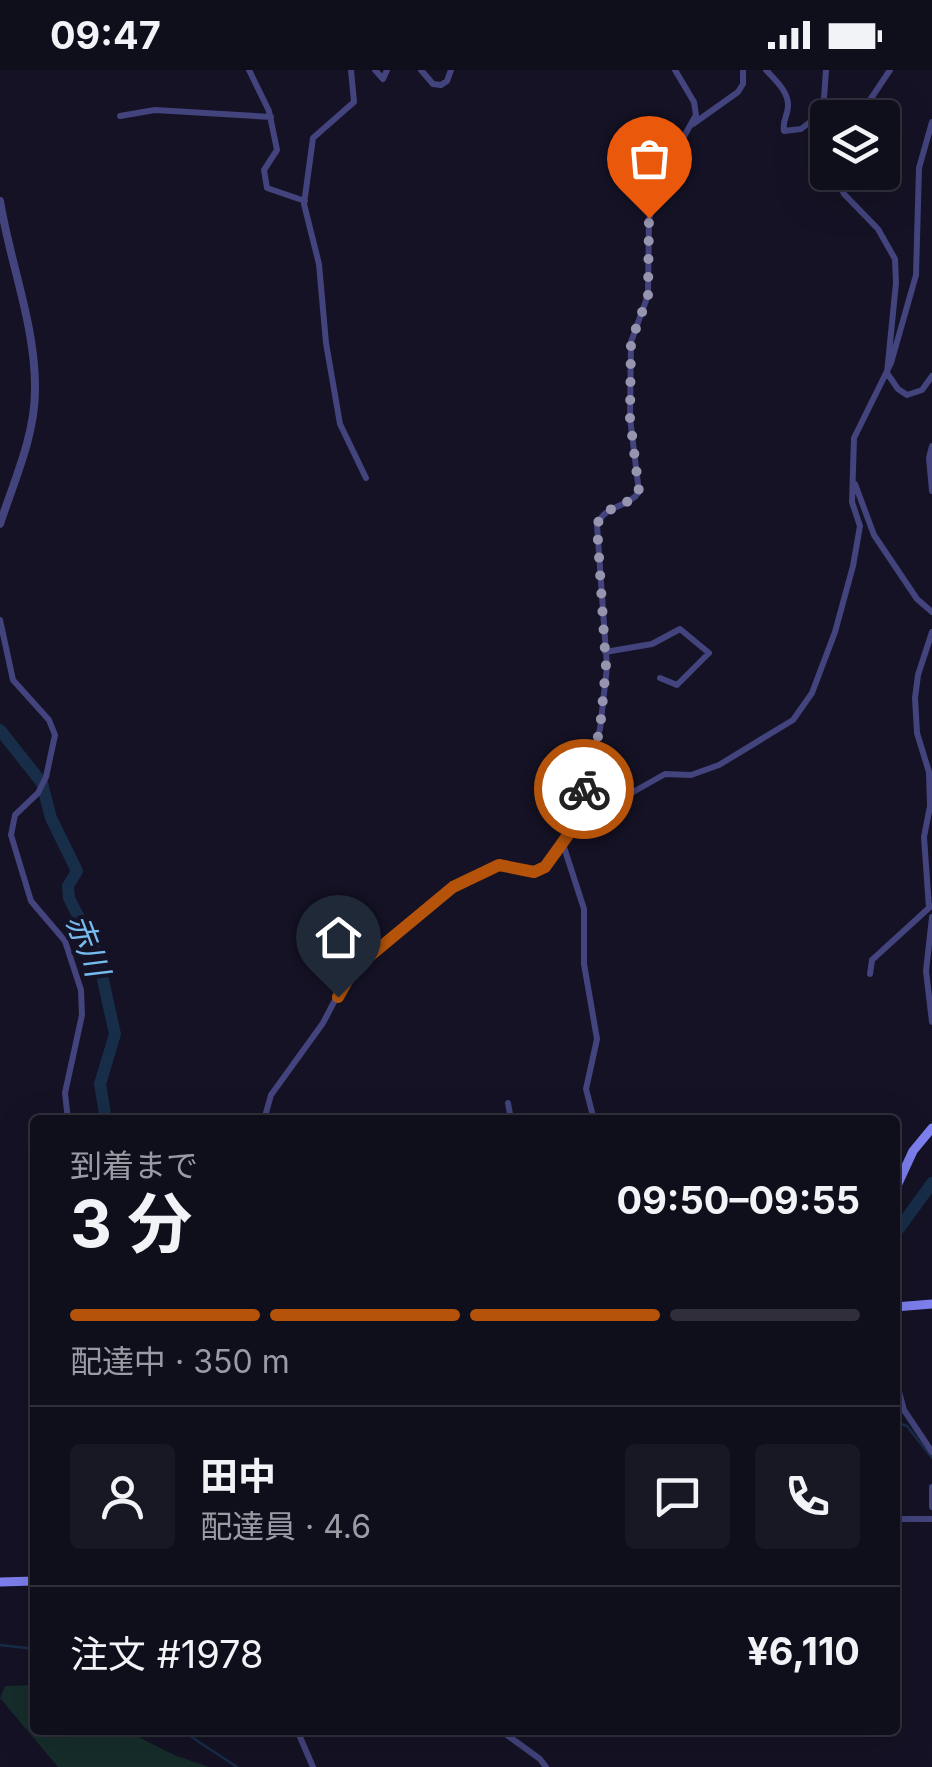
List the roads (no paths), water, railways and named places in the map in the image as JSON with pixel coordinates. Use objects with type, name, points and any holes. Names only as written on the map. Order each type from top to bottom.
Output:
[{"type":"main road","points":[[900,1179],[913,1152],[932,1128]]},
{"type":"main road","points":[[900,1307],[932,1304]]},
{"type":"main road","points":[[0,1582],[30,1581]]},
{"type":"street","points":[[249,70],[271,117],[277,150],[264,170],[267,188],[305,201]]},
{"type":"street","points":[[350,70],[354,102],[313,138],[305,201],[319,264],[326,344],[338,415],[366,478]]},
{"type":"street","points":[[375,70],[383,80],[387,70]]},
{"type":"street","points":[[420,70],[433,84],[441,85],[448,80],[451,70]]},
{"type":"street","points":[[266,1115],[272,1094],[323,1023],[347,977],[374,949],[444,893],[478,873],[505,864],[539,872],[562,844],[575,816],[600,729],[605,652],[597,525],[606,510],[634,499],[639,492],[630,418],[631,342],[648,296],[650,210],[668,165],[696,115],[694,102],[674,70]]},
{"type":"street","points":[[692,125],[738,92],[743,70]]},
{"type":"street","points":[[766,70],[788,98],[784,131],[801,130],[823,112],[826,70]]},
{"type":"street","points":[[870,100],[890,70]]},
{"type":"street","points":[[120,116],[154,110],[271,117]]},
{"type":"street","points":[[575,816],[596,813],[664,774],[691,775],[720,765],[776,733],[804,708],[823,668],[853,566],[860,526],[852,502],[854,438],[887,372],[916,275],[919,168],[932,122]]},
{"type":"street","points":[[843,190],[878,229],[894,259],[896,283],[887,372],[907,396],[922,390],[932,376]]},
{"type":"street","points":[[0,200],[36,386],[28,437],[0,524]]},
{"type":"street","points":[[932,446],[932,491]]},
{"type":"street","points":[[852,478],[874,534],[918,599],[932,612]]},
{"type":"street","points":[[0,620],[13,680],[49,720],[55,735],[46,777],[38,793],[14,815],[10,835],[31,901],[65,941],[80,990],[82,1015],[65,1093],[67,1115]]},
{"type":"street","points":[[605,652],[652,644],[680,630],[709,653],[677,686],[660,678]]},
{"type":"street","points":[[870,974],[872,960],[931,906],[924,837],[930,806],[929,772],[917,733],[915,698],[932,632]]},
{"type":"street","points":[[562,844],[584,909],[584,964],[597,1038],[586,1089],[593,1115]]},
{"type":"street","points":[[932,917],[926,971],[932,1022]]},
{"type":"street","points":[[508,1103],[510,1115]]},
{"type":"street","points":[[900,1395],[904,1410],[932,1452]]},
{"type":"street","points":[[900,1518],[932,1515],[932,1488]]},
{"type":"street","points":[[299,1735],[313,1767]]},
{"type":"street","points":[[507,1735],[546,1767]]},
{"type":"waterway","name":"赤川","points":[[0,730],[42,783],[51,818],[77,871],[68,886],[69,898],[97,953],[115,1034],[100,1084],[105,1115]]},
{"type":"waterway","points":[[900,1227],[932,1183]]},
{"type":"waterway","points":[[900,1424],[907,1426],[932,1458]]},
{"type":"waterway","points":[[0,1645],[30,1648]]},
{"type":"waterway","points":[[189,1735],[237,1767]]}]
